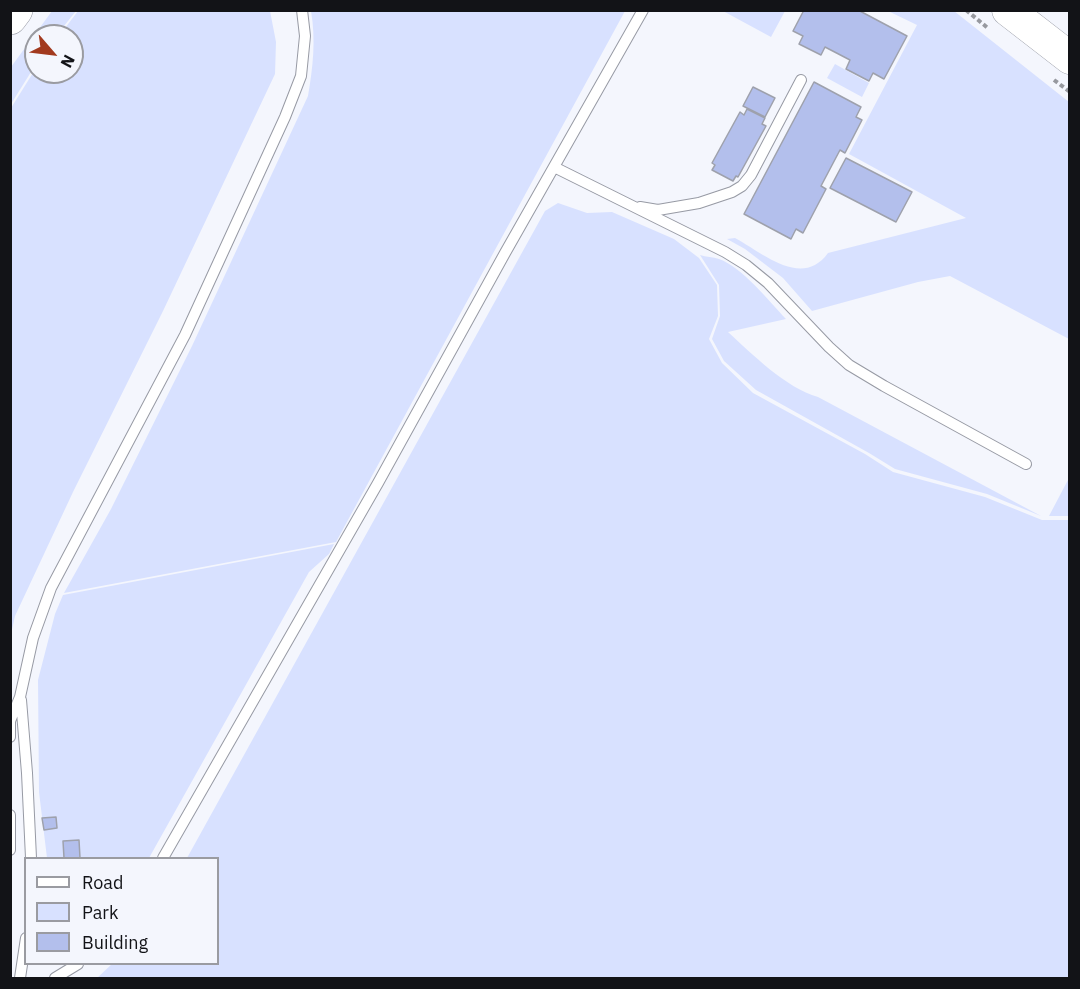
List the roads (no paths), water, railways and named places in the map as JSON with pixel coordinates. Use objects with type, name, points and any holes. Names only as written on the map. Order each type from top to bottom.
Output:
[{"type":"highway","points":[[10,18],[16,10]]},
{"type":"street","points":[[1008,10],[1070,58]]},
{"type":"lane","points":[[10,737],[10,722],[20,696],[33,638],[51,588],[185,335],[285,117],[301,76],[305,36],[302,10]]},
{"type":"lane","points":[[164,857],[378,483],[643,10]]},
{"type":"lane","points":[[627,204],[658,210],[699,203],[732,192],[742,186],[751,175],[801,80]]},
{"type":"lane","points":[[554,167],[725,252],[746,265],[768,283],[849,365],[1026,464]]},
{"type":"lane","points":[[20,696],[31,857]]},
{"type":"lane","points":[[10,815],[10,850]]},
{"type":"lane","points":[[20,978],[24,951]]},
{"type":"lane","points":[[55,978],[75,965]]}]
